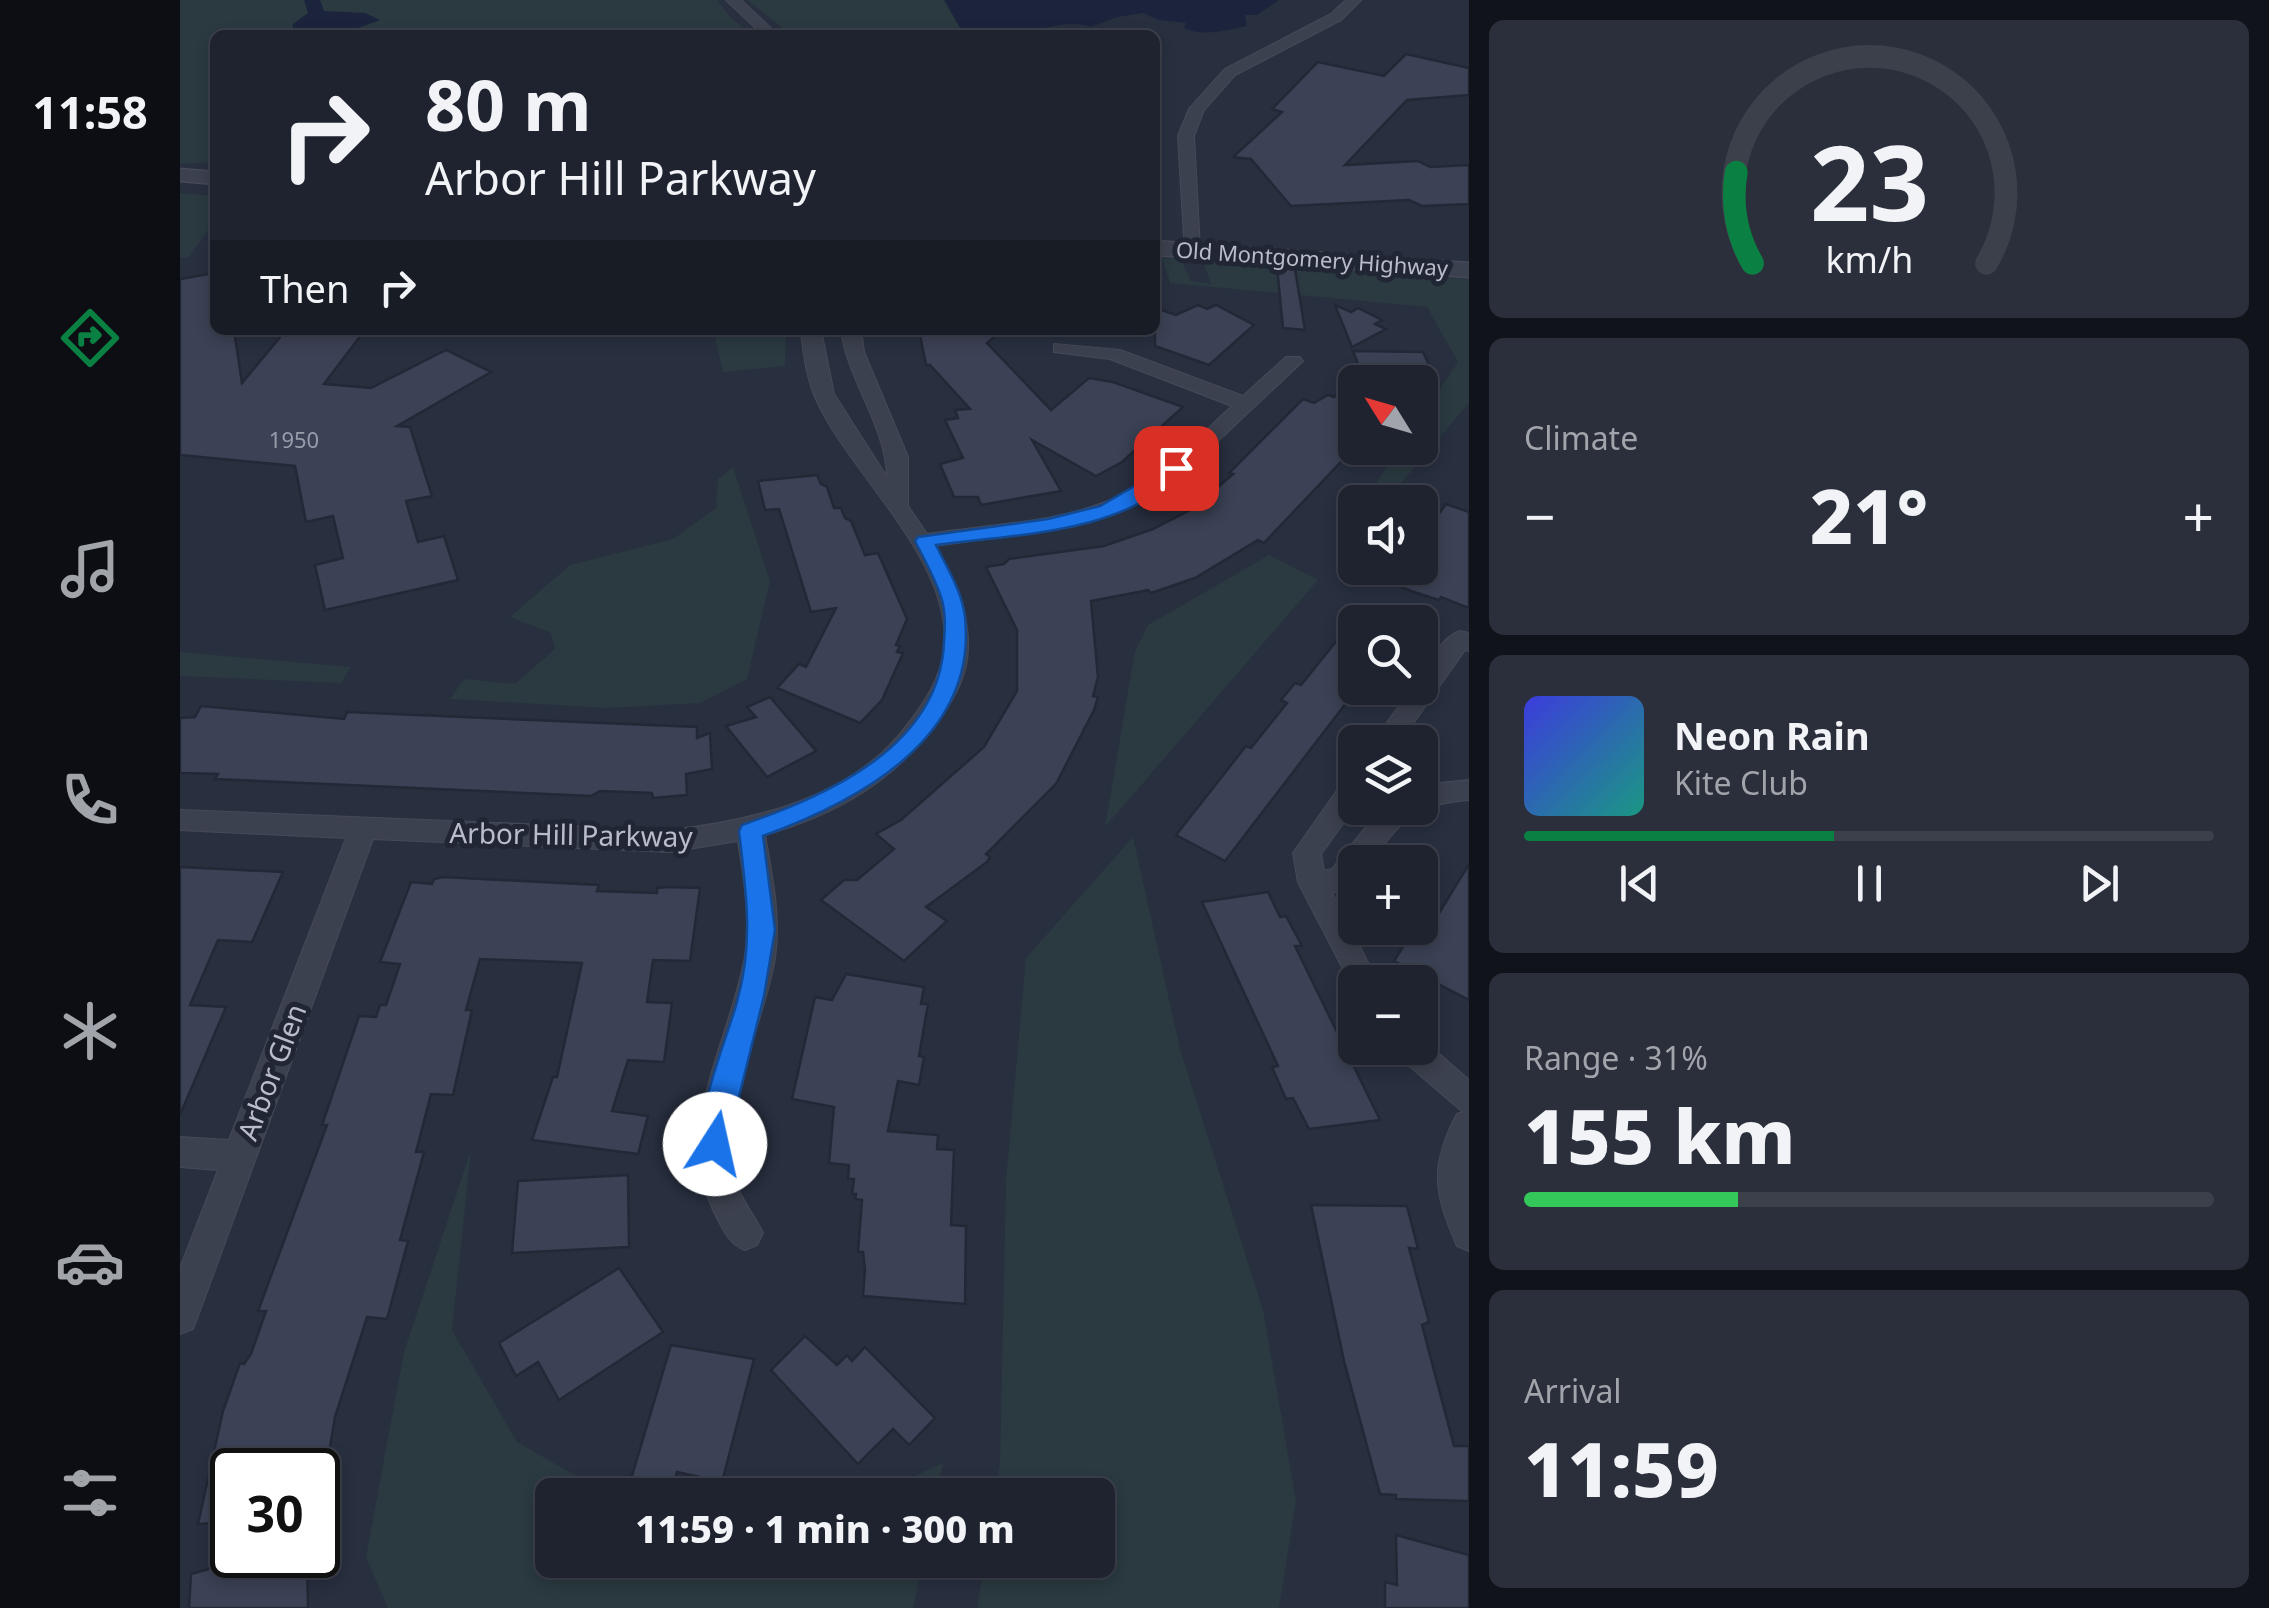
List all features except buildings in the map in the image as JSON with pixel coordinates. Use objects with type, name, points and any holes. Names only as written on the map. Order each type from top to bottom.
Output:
[{"type":"street","points":[[733,0],[766,30]]},
{"type":"street","points":[[1191,250],[1186,136],[1197,109],[1230,72],[1336,18],[1354,0]]},
{"type":"street","points":[[180,175],[210,178]]},
{"type":"street","name":"Old Montgomery Highway","points":[[1160,248],[1469,270]]},
{"type":"street","name":"Arbor Hill Parkway","points":[[180,820],[640,841],[750,831],[815,808],[874,774],[921,730],[935,708],[954,666],[955,618],[950,596],[924,541],[859,458],[826,401],[813,364],[811,335]]},
{"type":"street","points":[[852,335],[854,352],[897,457],[898,504]]},
{"type":"street","points":[[1061,348],[1114,354],[1244,403]]},
{"type":"street","points":[[924,541],[1048,524],[1106,510],[1156,485],[1293,361]]},
{"type":"street","points":[[1398,725],[1460,639],[1469,643]]},
{"type":"street","points":[[1438,792],[1469,790]]},
{"type":"street","points":[[1338,810],[1307,853],[1312,882],[1354,965]]},
{"type":"street","points":[[1312,882],[1342,877],[1383,825]]},
{"type":"street","name":"Arbor Glen","points":[[180,1316],[364,828]]},
{"type":"street","points":[[745,1233],[723,1196],[715,1144],[716,1120],[752,996],[762,930],[750,831]]},
{"type":"street","points":[[1430,1065],[1469,1100]]},
{"type":"street","points":[[1469,1125],[1450,1163],[1453,1188],[1469,1234]]},
{"type":"street","points":[[180,1152],[240,1156]]},
{"type":"shaded area","points":[[180,0],[717,0],[747,30],[210,30],[210,162],[180,164]]},
{"type":"shaded area","points":[[747,0],[944,0],[974,30],[786,30]]},
{"type":"shaded area","points":[[180,193],[210,196],[210,227],[189,257],[180,258]]},
{"type":"shaded area","points":[[1162,258],[1181,259],[1191,281],[1211,284],[1202,258],[1469,279],[1469,403],[1438,440],[1438,391],[1458,362],[1427,307],[1170,283]]},
{"type":"shaded area","points":[[714,335],[786,335],[785,366],[723,372]]},
{"type":"shaded area","points":[[1388,465],[1416,465],[1399,485],[1375,485]]},
{"type":"shaded area","points":[[733,467],[770,581],[747,679],[700,703],[607,708],[450,699],[464,679],[515,684],[555,649],[551,633],[510,617],[570,565],[673,539],[716,508],[718,479]]},
{"type":"shaded area","points":[[1269,555],[1318,580],[1105,827],[1135,651],[1148,625]]},
{"type":"shaded area","points":[[180,652],[351,667],[341,683],[180,676]]},
{"type":"shaded area","points":[[1133,837],[1180,1049],[1263,1310],[1296,1501],[1279,1608],[977,1608],[982,1578],[1115,1578],[1115,1478],[998,1478],[1006,1181],[1026,958]]},
{"type":"shaded area","points":[[471,1150],[452,1330],[517,1442],[580,1478],[535,1478],[535,1578],[919,1578],[913,1608],[388,1608],[366,1557],[404,1352]]},
{"type":"shaded area","points":[[943,1463],[940,1478],[910,1478]]},
{"type":"water","points":[[304,0],[320,0],[324,11],[365,13],[380,20],[353,30],[292,30],[293,24],[308,13]]},
{"type":"water","points":[[944,0],[1279,0],[1257,15],[1245,15],[1247,26],[1215,32],[1191,31],[1184,28],[1186,23],[1159,20],[1143,13],[1091,27],[960,28]]},
{"type":"route","points":[[715,1144],[716,1120],[752,996],[762,930],[762,901],[750,831],[787,820],[844,794],[899,753],[935,708],[954,666],[955,618],[950,596],[924,541],[1076,519],[1133,498],[1176,468]]}]
